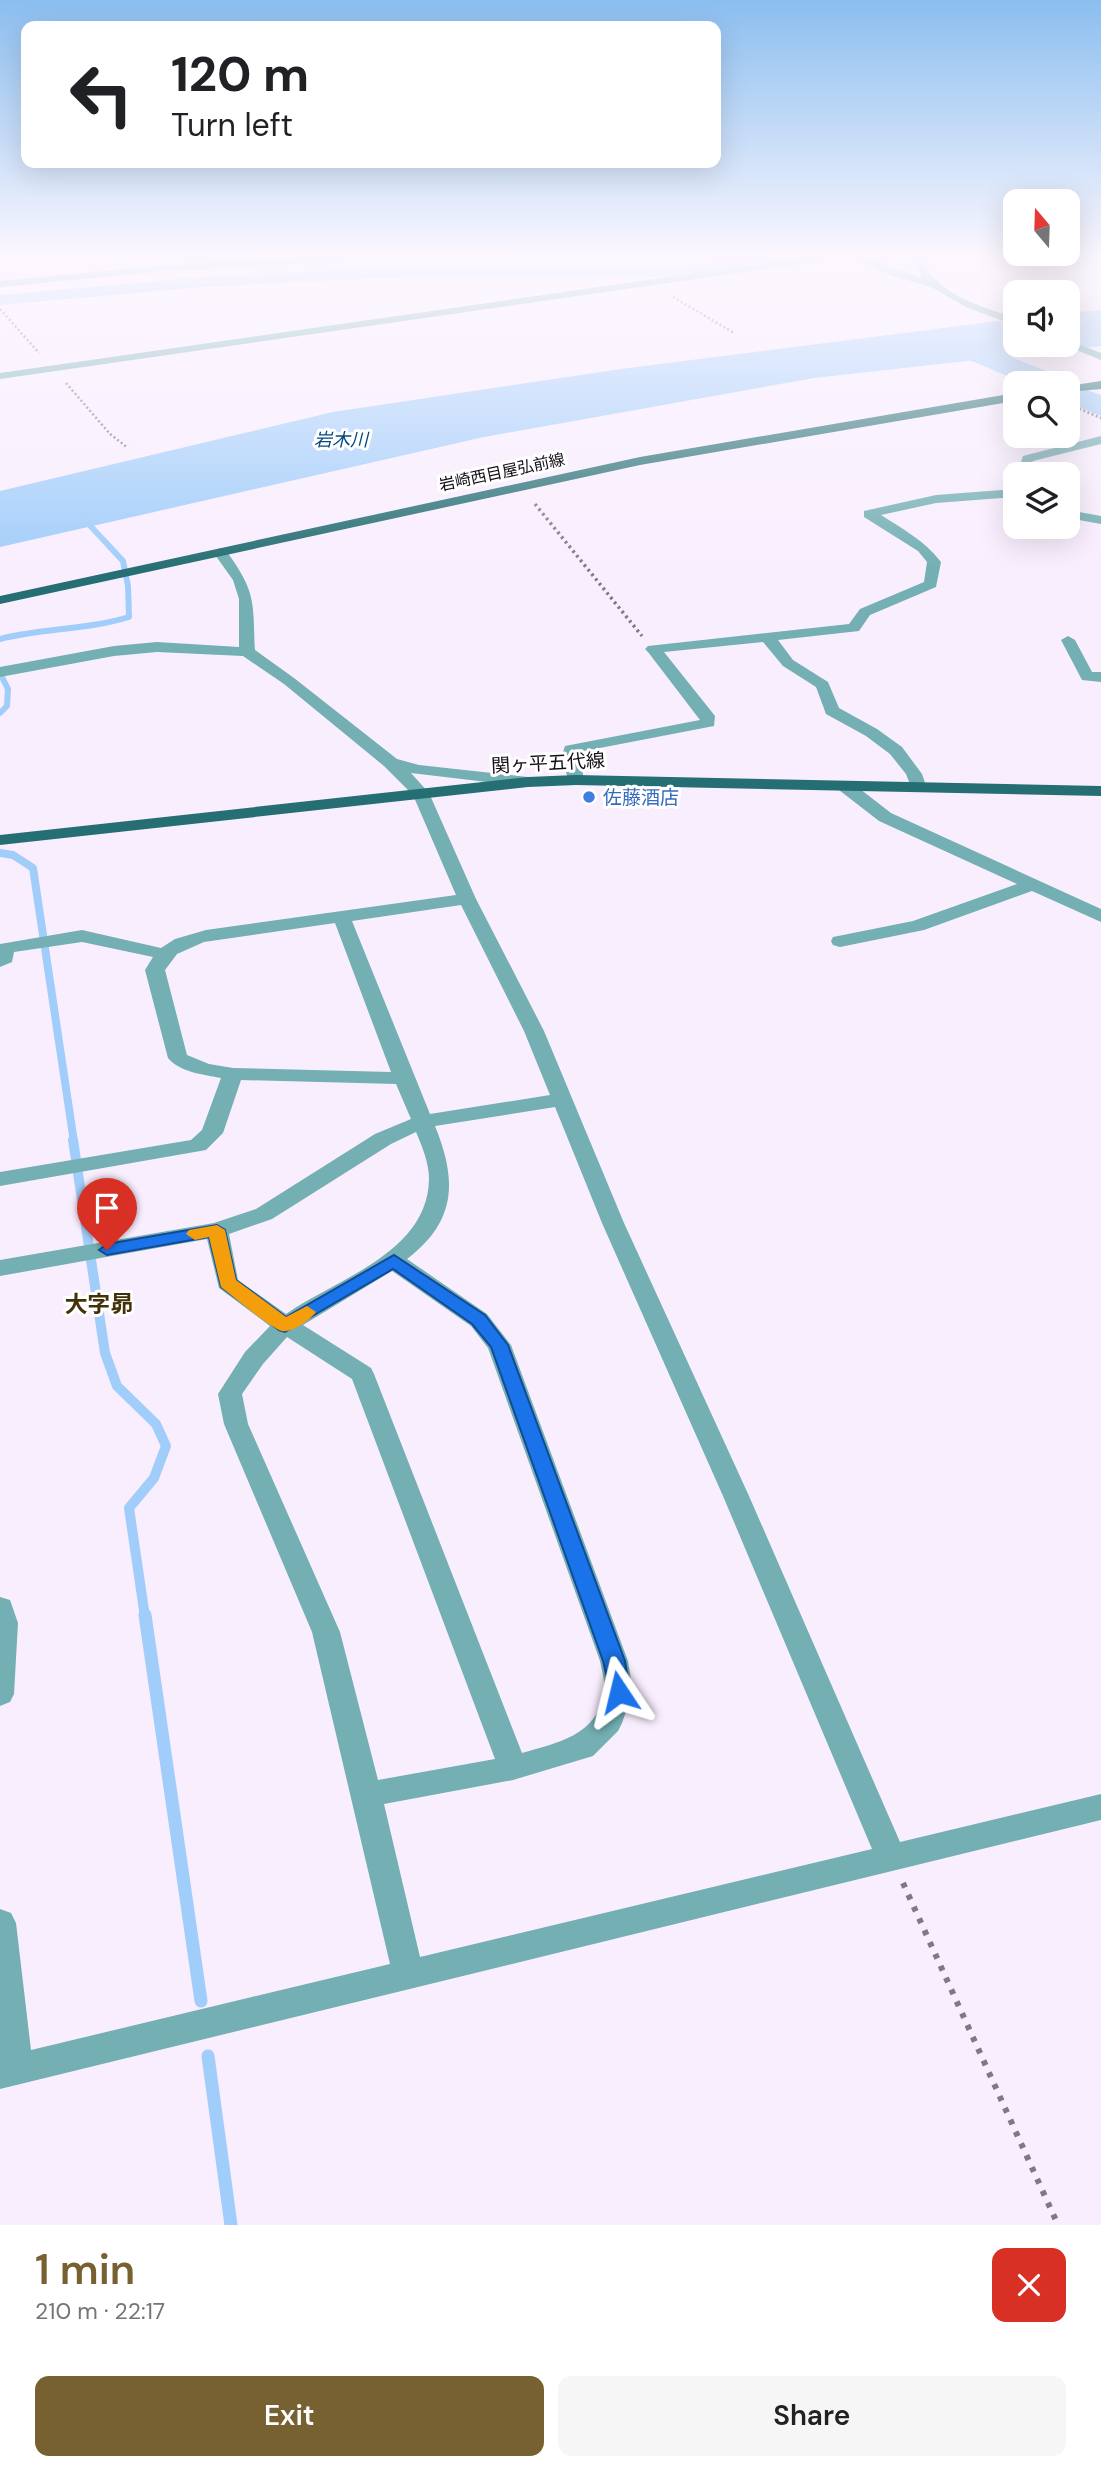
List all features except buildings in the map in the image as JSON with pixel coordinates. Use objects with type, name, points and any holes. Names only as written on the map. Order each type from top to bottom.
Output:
[{"type":"main road","points":[[1080,387],[1101,384]]},
{"type":"main road","name":"岩崎西目屋弘前線","points":[[0,600],[640,461],[1003,399]]},
{"type":"main road","name":"関ヶ平五代線","points":[[0,840],[528,782],[576,780],[1101,791]]},
{"type":"street","points":[[0,376],[97,362]]},
{"type":"street","points":[[1026,462],[1027,459],[1101,440]]},
{"type":"street","points":[[653,649],[854,628],[865,612],[931,584],[934,562],[923,548],[869,514],[936,499],[1003,495]]},
{"type":"street","points":[[1080,516],[1101,520]]},
{"type":"street","points":[[220,552],[240,580],[246,599],[247,652]]},
{"type":"street","points":[[768,638],[788,663],[823,685],[832,710],[862,726],[904,760],[916,772],[919,788]]},
{"type":"street","points":[[1068,640],[1087,677],[1101,677]]},
{"type":"street","points":[[7,671],[114,651],[157,647],[247,652],[289,681],[390,762],[421,793],[467,899],[534,1031],[613,1223],[742,1508],[891,1857]]},
{"type":"street","points":[[576,780],[571,749],[708,723],[707,716],[653,649]]},
{"type":"street","points":[[390,762],[418,770],[528,782]]},
{"type":"street","points":[[845,786],[885,817],[1101,916]]},
{"type":"street","points":[[840,941],[917,926],[1033,885]]},
{"type":"street","points":[[404,1078],[233,1074],[204,1069],[178,1058],[155,970],[163,954],[175,944],[206,936],[467,899]]},
{"type":"street","points":[[342,918],[440,1177],[438,1201],[423,1229],[394,1261],[285,1325],[258,1350],[230,1394],[236,1424],[326,1632],[408,1975]]},
{"type":"street","points":[[0,961],[5,958],[5,948],[82,936],[163,954]]},
{"type":"street","points":[[0,1179],[198,1145],[212,1133],[233,1074]]},
{"type":"street","points":[[0,1268],[217,1230],[264,1214],[383,1139],[421,1122],[561,1100]]},
{"type":"street","points":[[217,1230],[228,1283],[285,1325],[362,1374],[513,1768]]},
{"type":"street","points":[[367,1795],[513,1768],[583,1747],[608,1723],[619,1692],[614,1661],[499,1345],[478,1320],[394,1261]]},
{"type":"street","points":[[0,1608],[4,1623],[0,1694]]},
{"type":"street","points":[[0,1923],[9,2071],[1101,1807]]},
{"type":"path","points":[[47,362],[110,434],[128,448]]},
{"type":"path","points":[[1080,409],[1101,418]]},
{"type":"path","points":[[535,504],[653,649]]},
{"type":"path","points":[[891,1857],[1058,2225]]},
{"type":"water","name":"岩木川","points":[[677,362],[959,362],[814,378],[484,437],[0,547],[0,491],[333,412]]},
{"type":"waterway","points":[[998,362],[1020,371]]},
{"type":"waterway","points":[[1080,397],[1101,407]]},
{"type":"waterway","points":[[0,639],[129,617],[128,586],[123,561],[83,518]]},
{"type":"waterway","points":[[0,673],[8,689],[7,706],[0,713]]},
{"type":"waterway","points":[[0,853],[13,855],[33,868],[74,1142]]},
{"type":"waterway","points":[[73,1140],[105,1353],[117,1386],[156,1424],[166,1446],[154,1478],[129,1508],[145,1617]]},
{"type":"waterway","points":[[145,1615],[201,2001]]},
{"type":"waterway","points":[[208,2056],[231,2225]]},
{"type":"slow traffic","points":[[195,1234],[217,1230],[228,1283],[285,1325],[307,1312]]},
{"type":"place","name":"佐藤酒店","points":[[589,797]]},
{"type":"district","name":"大字昴","points":[[99,1304]]},
{"type":"route","points":[[107,1250],[217,1230],[228,1283],[285,1325],[394,1261],[478,1320],[499,1345],[614,1661],[619,1692]]}]
